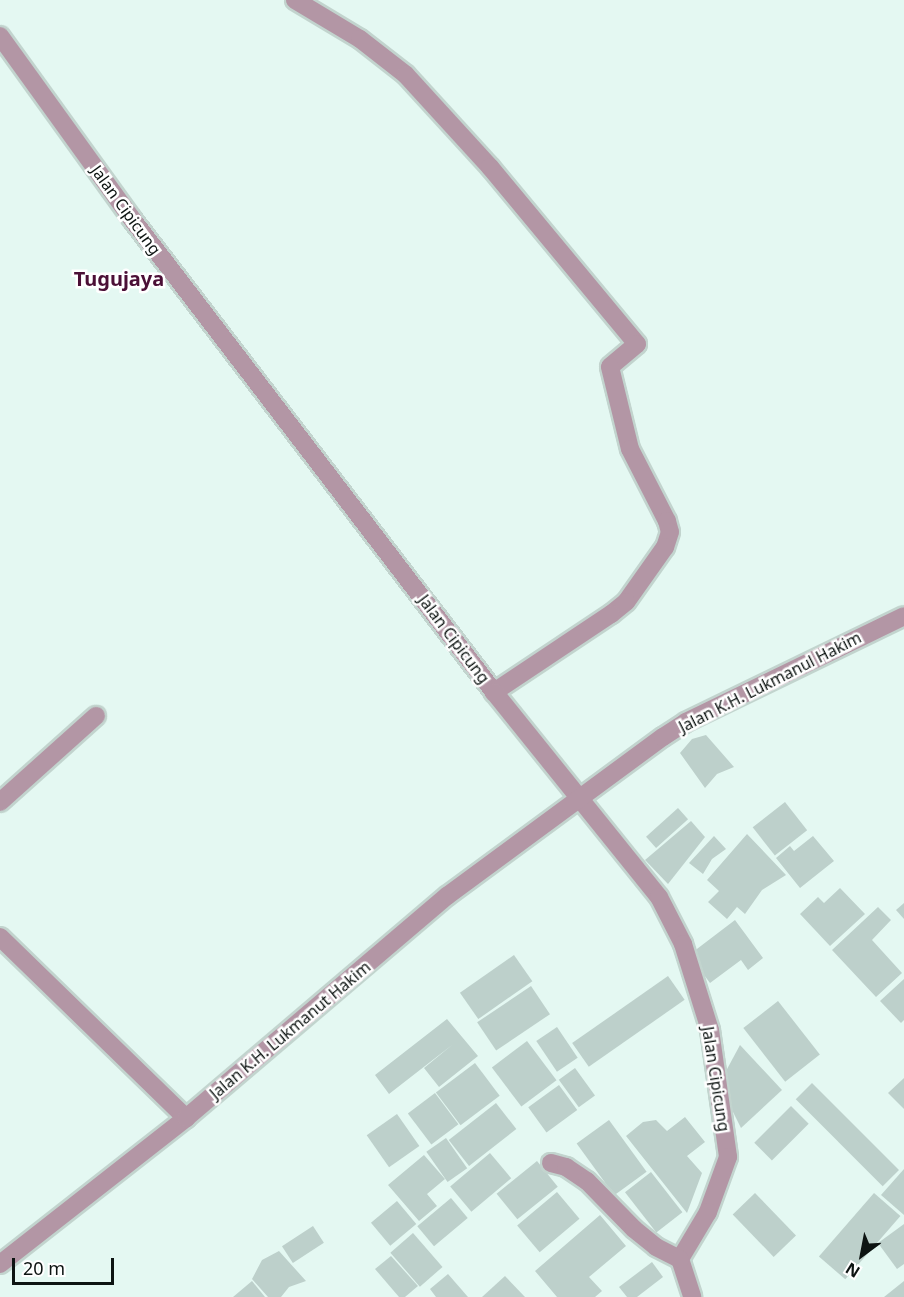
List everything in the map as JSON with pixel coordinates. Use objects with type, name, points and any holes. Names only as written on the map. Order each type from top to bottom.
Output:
[{"type":"street","points":[[295,0],[360,39],[406,75],[490,167],[637,344],[610,367],[630,450],[667,521],[670,532],[665,547],[626,602],[494,692]]},
{"type":"street","name":"Jalan Cipicung","points":[[0,36],[132,219],[494,692],[659,897],[683,944],[710,1030],[728,1157],[708,1212],[680,1259]]},
{"type":"street","name":"Jalan K.H. Lukmanul Hakim","points":[[582,799],[686,722],[904,616]]},
{"type":"street","points":[[0,802],[96,716]]},
{"type":"street","name":"Jalan K.H. Lukmanut Hakim","points":[[0,1264],[186,1118],[447,896],[582,799]]},
{"type":"street","points":[[0,937],[186,1118]]},
{"type":"street","points":[[551,1163],[566,1167],[587,1181],[656,1247],[680,1259],[692,1297]]},
{"type":"building","points":[[706,735],[734,767],[717,774],[705,788],[680,753],[692,739]]},
{"type":"building","points":[[785,802],[807,830],[775,856],[753,827]]},
{"type":"building","points":[[678,808],[688,819],[656,848],[646,837]]},
{"type":"building","points":[[691,821],[705,837],[668,884],[645,860]]},
{"type":"building","points":[[747,834],[786,875],[762,890],[745,914],[737,907],[727,919],[708,902],[719,891],[707,880]]},
{"type":"building","points":[[714,836],[726,849],[712,859],[703,874],[689,863]]},
{"type":"building","points":[[813,836],[834,861],[800,888],[776,858],[790,846],[794,851]]},
{"type":"building","points":[[840,888],[865,914],[830,946],[800,914],[818,897],[824,903]]},
{"type":"building","points":[[904,903],[904,919],[896,910]]},
{"type":"building","points":[[878,907],[891,920],[872,940],[902,973],[876,997],[832,950]]},
{"type":"building","points":[[735,920],[763,958],[748,970],[741,960],[710,983],[689,955]]},
{"type":"building","points":[[514,955],[532,981],[478,1019],[460,993]]},
{"type":"building","points":[[668,976],[685,1000],[589,1067],[572,1043]]},
{"type":"building","points":[[904,979],[904,1020],[901,1023],[880,1001]]},
{"type":"building","points":[[531,986],[550,1014],[496,1051],[477,1022]]},
{"type":"building","points":[[778,1001],[820,1055],[785,1082],[743,1028]]},
{"type":"building","points":[[447,1019],[478,1056],[439,1087],[424,1068],[452,1045],[389,1094],[375,1075]]},
{"type":"building","points":[[557,1027],[578,1058],[557,1072],[536,1041]]},
{"type":"building","points":[[527,1041],[556,1080],[521,1107],[492,1067]]},
{"type":"building","points":[[740,1045],[782,1090],[741,1128],[719,1084]]},
{"type":"building","points":[[475,1063],[500,1096],[461,1125],[436,1092]]},
{"type":"building","points":[[575,1068],[595,1096],[579,1107],[559,1080]]},
{"type":"building","points":[[904,1078],[904,1109],[888,1093]]},
{"type":"building","points":[[812,1083],[899,1170],[883,1186],[796,1099]]},
{"type":"building","points":[[559,1085],[577,1110],[546,1132],[528,1107]]},
{"type":"building","points":[[435,1093],[458,1124],[431,1145],[408,1113]]},
{"type":"building","points":[[496,1103],[516,1129],[469,1166],[449,1140]]},
{"type":"building","points":[[791,1106],[809,1124],[772,1160],[754,1143]]},
{"type":"building","points":[[397,1114],[419,1146],[389,1167],[367,1135]]},
{"type":"building","points":[[685,1117],[705,1142],[687,1156],[702,1173],[687,1213],[626,1136],[643,1122],[656,1120],[667,1131]]},
{"type":"building","points":[[609,1120],[647,1172],[614,1195],[577,1144]]},
{"type":"building","points":[[446,1138],[467,1168],[448,1182],[426,1152]]},
{"type":"building","points":[[490,1153],[511,1178],[471,1212],[450,1186]]},
{"type":"building","points":[[424,1155],[445,1179],[427,1194],[437,1206],[419,1221],[388,1185]]},
{"type":"building","points":[[537,1161],[558,1187],[517,1219],[497,1194]]},
{"type":"building","points":[[904,1169],[904,1215],[881,1195]]},
{"type":"building","points":[[651,1172],[682,1212],[656,1233],[625,1192]]},
{"type":"building","points":[[557,1192],[579,1219],[540,1252],[517,1225]]},
{"type":"building","points":[[755,1193],[796,1235],[774,1257],[733,1215]]},
{"type":"building","points":[[874,1193],[900,1216],[845,1279],[819,1256]]},
{"type":"building","points":[[451,1198],[468,1218],[434,1246],[417,1226]]},
{"type":"building","points":[[397,1201],[416,1224],[390,1246],[371,1223]]},
{"type":"building","points":[[600,1215],[626,1246],[589,1277],[602,1291],[595,1297],[557,1297],[535,1271]]},
{"type":"building","points":[[904,1224],[904,1264],[897,1269],[878,1243]]},
{"type":"building","points":[[313,1226],[324,1243],[293,1263],[282,1246]]},
{"type":"building","points":[[413,1233],[443,1267],[420,1287],[390,1253]]},
{"type":"building","points":[[279,1251],[306,1281],[289,1287],[281,1297],[268,1297],[252,1279],[262,1260]]},
{"type":"building","points":[[391,1256],[418,1286],[405,1297],[399,1297],[375,1269]]},
{"type":"building","points":[[652,1262],[663,1277],[637,1297],[627,1297],[619,1287]]},
{"type":"building","points":[[448,1274],[468,1297],[436,1297],[430,1289]]},
{"type":"building","points":[[505,1276],[525,1297],[482,1297]]},
{"type":"building","points":[[252,1281],[265,1297],[233,1297]]},
{"type":"building","points":[[904,1281],[904,1297],[884,1297]]},
{"type":"district","name":"Tugujaya","points":[[119,278]]}]
